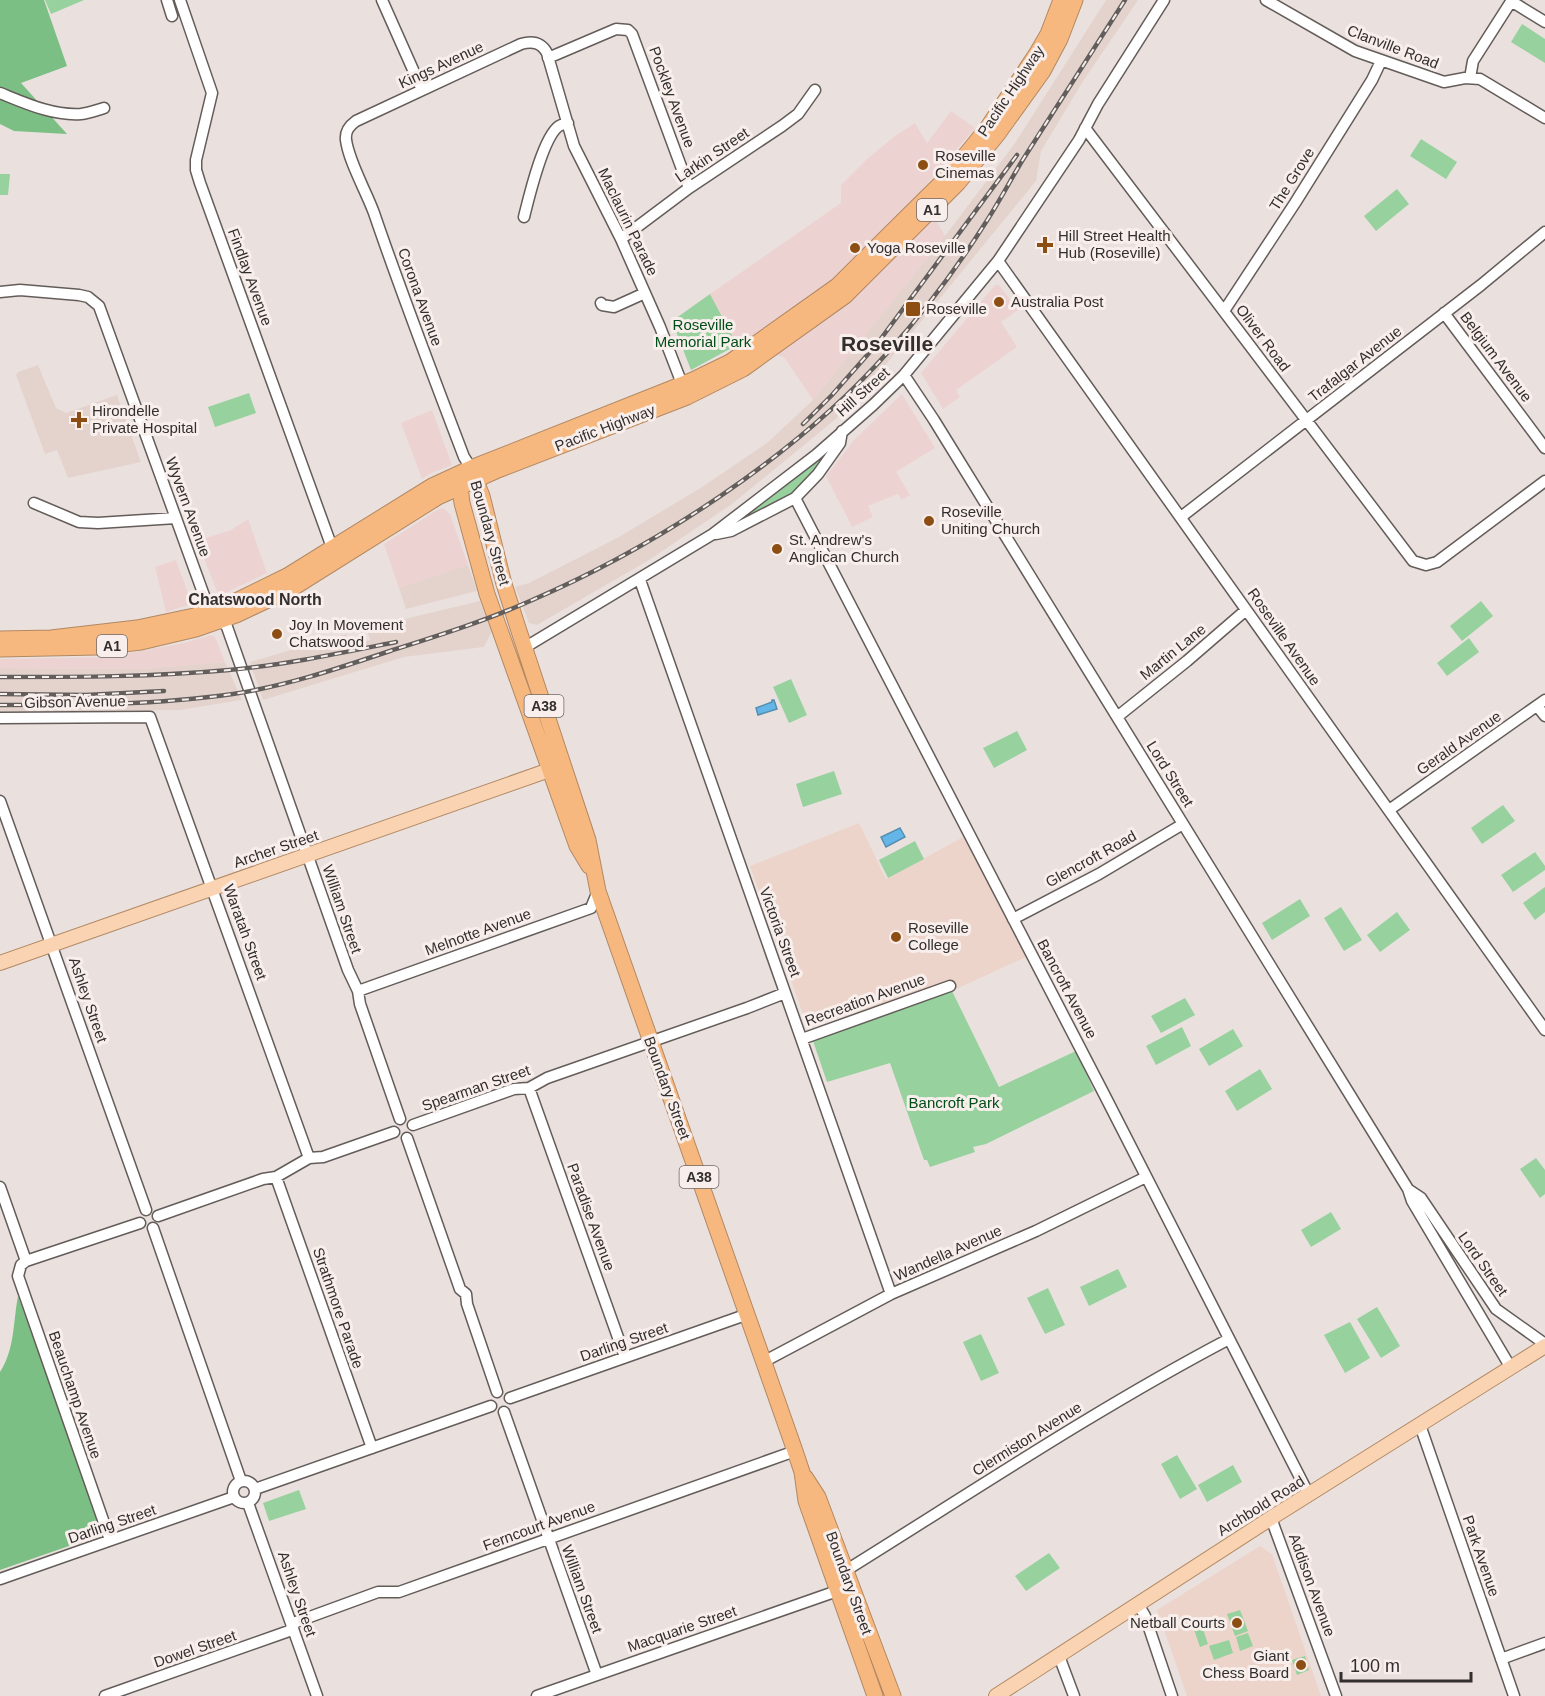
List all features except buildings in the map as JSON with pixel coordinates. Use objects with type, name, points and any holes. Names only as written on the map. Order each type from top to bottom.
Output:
[{"type":"highway","name":"Pacific Highway","points":[[685,391],[827,294],[864,261],[943,181],[977,142],[1028,68],[1048,34],[1061,0]]},
{"type":"highway","name":"Pacific Highway","points":[[0,649],[98,647],[169,636],[217,615],[293,588],[334,554],[426,490],[473,474],[743,369],[844,296],[958,183],[1043,71],[1060,39],[1075,0]]},
{"type":"highway","name":"Boundary Street","points":[[557,767],[487,594],[463,508],[460,487],[473,474],[482,496],[504,584],[524,648],[557,767],[577,846],[593,874],[765,1361],[802,1472],[806,1501],[875,1696]]},
{"type":"highway","name":"Pacific Highway","points":[[334,554],[460,487]]},
{"type":"highway","name":"Pacific Highway","points":[[0,639],[59,637],[137,628],[194,616],[217,615]]},
{"type":"highway","name":"Boundary Street","points":[[802,1472],[818,1497],[892,1696]]},
{"type":"main road","name":"Archer Street","points":[[0,963],[557,767]]},
{"type":"main road","name":"Archbold Road","points":[[996,1696],[1271,1518],[1545,1345]]},
{"type":"street","points":[[167,0],[172,16]]},
{"type":"street","name":"Findlay Avenue","points":[[180,0],[212,93],[196,160],[198,177],[334,554]]},
{"type":"street","points":[[382,0],[422,90]]},
{"type":"street","name":"Hill Street","points":[[524,648],[556,627],[640,580],[712,534],[783,482],[904,375],[998,261],[1079,140],[1158,5],[1164,0]]},
{"type":"street","name":"Clanville Road","points":[[1266,0],[1355,51],[1444,82],[1470,78],[1488,82],[1545,118]]},
{"type":"street","points":[[1470,78],[1473,61],[1512,0],[1545,22]]},
{"type":"street","name":"Pockley Avenue","points":[[549,58],[616,28],[628,30],[632,34],[689,188]]},
{"type":"street","name":"Kings Avenue","points":[[346,135],[348,129],[356,122],[526,43],[536,42],[541,45],[549,58]]},
{"type":"street","name":"Maclaurin Parade","points":[[549,58],[574,146],[621,239],[685,391]]},
{"type":"street","name":"The Grove","points":[[1224,311],[1295,203],[1372,80],[1381,61]]},
{"type":"street","name":"Larkin Street","points":[[621,239],[689,188],[798,114],[815,90]]},
{"type":"street","points":[[0,93],[53,111],[82,114],[104,108]]},
{"type":"street","points":[[524,217],[552,134],[559,126],[568,123]]},
{"type":"street","name":"Oliver Road","points":[[1085,128],[1406,553],[1419,564],[1437,562],[1545,481]]},
{"type":"street","name":"Corona Avenue","points":[[346,135],[348,148],[369,199],[423,352],[464,457],[473,474]]},
{"type":"street","name":"Trafalgar Avenue","points":[[1181,517],[1545,232]]},
{"type":"street","name":"Roseville Avenue","points":[[998,261],[1545,1030]]},
{"type":"street","name":"Wyvern Avenue","points":[[0,292],[20,290],[79,295],[88,297],[99,306],[205,599],[217,615]]},
{"type":"street","points":[[601,303],[614,307],[645,293]]},
{"type":"street","name":"Belgium Avenue","points":[[1444,313],[1545,448]]},
{"type":"street","name":"Lord Street","points":[[904,375],[934,420],[1408,1190],[1412,1201],[1511,1368]]},
{"type":"street","points":[[712,534],[731,531],[795,498],[818,474],[840,443],[842,431]]},
{"type":"street","name":"Bancroft Avenue","points":[[795,498],[921,738],[1309,1495]]},
{"type":"street","points":[[34,503],[79,522],[176,518]]},
{"type":"street","name":"Victoria Street","points":[[640,580],[891,1294]]},
{"type":"street","name":"Martin Lane","points":[[1117,717],[1246,610]]},
{"type":"street","name":"William Street","points":[[217,615],[227,627],[348,970],[358,991],[360,1004],[400,1119]]},
{"type":"street","points":[[1541,703],[1545,716]]},
{"type":"street","name":"Gerald Avenue","points":[[1389,810],[1541,703]]},
{"type":"street","name":"Gibson Avenue","points":[[0,718],[150,717]]},
{"type":"street","name":"Waratah Street","points":[[150,717],[309,1158]]},
{"type":"street","name":"Ashley Street","points":[[0,801],[146,1210]]},
{"type":"street","name":"Glencroft Road","points":[[1013,919],[1099,874],[1183,824]]},
{"type":"street","name":"Melnotte Avenue","points":[[358,991],[591,908],[598,891]]},
{"type":"street","name":"Recreation Avenue","points":[[802,1039],[950,986]]},
{"type":"street","name":"Spearman Street","points":[[413,1125],[514,1089],[529,1088],[547,1078],[785,993]]},
{"type":"street","name":"Paradise Avenue","points":[[529,1088],[625,1357]]},
{"type":"street","points":[[400,1119],[409,1120],[413,1125],[413,1133],[407,1138],[400,1137],[394,1132],[395,1124],[400,1119]]},
{"type":"street","points":[[158,1216],[263,1179],[276,1177],[309,1158],[323,1157],[394,1132]]},
{"type":"street","points":[[407,1138],[460,1289],[466,1294],[467,1304],[497,1392]]},
{"type":"street","name":"Strathmore Parade","points":[[276,1177],[372,1448]]},
{"type":"street","name":"Wandella Avenue","points":[[765,1361],[891,1294],[1036,1231],[1146,1177]]},
{"type":"street","points":[[0,1187],[26,1261],[140,1223]]},
{"type":"street","name":"Lord Street","points":[[1408,1190],[1421,1198],[1496,1309],[1545,1345]]},
{"type":"street","points":[[140,1223],[140,1215],[146,1210],[153,1211],[158,1216],[158,1222],[153,1228]]},
{"type":"street","points":[[140,1223],[146,1228],[153,1228]]},
{"type":"street","points":[[153,1228],[241,1481]]},
{"type":"street","name":"Beauchamp Avenue","points":[[26,1261],[19,1270],[20,1282],[110,1540]]},
{"type":"street","name":"Darling Street","points":[[510,1398],[748,1314]]},
{"type":"street","name":"Clermiston Avenue","points":[[845,1571],[1090,1416],[1229,1339]]},
{"type":"street","points":[[497,1392],[503,1392],[510,1398],[509,1408],[504,1412],[496,1411],[491,1406],[491,1398],[497,1392]]},
{"type":"street","points":[[255,1489],[491,1406]]},
{"type":"street","name":"William Street","points":[[504,1412],[597,1675]]},
{"type":"street","name":"Park Avenue","points":[[1420,1425],[1514,1696]]},
{"type":"street","name":"Ferncourt Avenue","points":[[293,1626],[296,1622],[378,1592],[399,1592],[795,1450]]},
{"type":"street","points":[[241,1481],[249,1482],[255,1489],[254,1498],[248,1503],[242,1503],[234,1497],[234,1487],[241,1481]]},
{"type":"street","name":"Darling Street","points":[[0,1579],[234,1497]]},
{"type":"street","name":"Ashley Street","points":[[248,1503],[317,1696]]},
{"type":"street","name":"Addison Avenue","points":[[1271,1518],[1336,1696]]},
{"type":"street","name":"Macquarie Street","points":[[537,1696],[571,1691],[597,1675],[837,1591]]},
{"type":"street","points":[[1138,1604],[1145,1616],[1172,1696]]},
{"type":"street","name":"Dowel Street","points":[[105,1696],[289,1631],[293,1626]]},
{"type":"street","points":[[1501,1659],[1545,1643]]},
{"type":"street","points":[[1059,1656],[1074,1696]]},
{"type":"shaded area","points":[[1106,0],[1138,0],[1082,83],[1041,151],[1036,181],[883,368],[837,418],[732,504],[649,560],[537,625],[529,623],[515,587],[529,583],[619,537],[702,487],[767,443],[813,400],[945,236],[1015,143]]},
{"type":"shaded area","points":[[951,111],[975,128],[920,192],[945,236],[813,400],[784,357],[737,345],[710,294],[841,203],[841,185],[895,136],[915,123],[927,143]]},
{"type":"shaded area","points":[[995,285],[999,285],[1018,310],[1001,322],[1017,347],[956,390],[960,397],[943,409],[921,373]]},
{"type":"shaded area","name":"Hirondelle Private Hospital","points":[[38,365],[56,408],[66,413],[117,395],[141,462],[68,478],[57,450],[45,454],[16,375],[18,372]]},
{"type":"shaded area","points":[[902,394],[935,448],[896,472],[910,495],[902,500],[898,494],[868,506],[873,517],[852,527],[826,476],[854,440]]},
{"type":"shaded area","points":[[432,410],[452,465],[422,479],[401,423]]},
{"type":"shaded area","points":[[443,508],[450,514],[468,565],[399,588],[384,544]]},
{"type":"shaded area","points":[[248,519],[267,573],[223,594],[218,594],[197,541],[231,530]]},
{"type":"shaded area","points":[[176,560],[192,604],[166,612],[155,567]]},
{"type":"shaded area","points":[[468,565],[477,591],[406,609],[399,588]]},
{"type":"shaded area","points":[[480,601],[492,631],[484,647],[404,657],[263,700],[250,662],[346,634],[350,645],[370,640],[367,628]]},
{"type":"shaded area","points":[[211,635],[215,637],[225,662],[142,669],[0,668],[0,659],[106,657],[184,643]]},
{"type":"shaded area","points":[[225,662],[242,700],[180,710],[0,712],[0,668],[142,669]]},
{"type":"shaded area","name":"Roseville College","points":[[859,823],[886,879],[965,836],[1005,918],[1028,956],[952,991],[949,982],[808,1028],[750,866]]},
{"type":"shaded area","points":[[1260,1546],[1272,1554],[1321,1696],[1187,1696],[1157,1610]]},
{"type":"green space","points":[[0,0],[44,0],[67,66],[21,83],[67,134],[14,131],[0,124]]},
{"type":"green space","points":[[45,0],[84,0],[51,14]]},
{"type":"green space","points":[[1522,24],[1545,39],[1545,63],[1511,42]]},
{"type":"green space","points":[[1421,139],[1457,162],[1446,179],[1410,156]]},
{"type":"green space","points":[[0,174],[10,174],[8,195],[0,195]]},
{"type":"green space","points":[[1397,189],[1409,204],[1376,231],[1364,216]]},
{"type":"green space","name":"Roseville Memorial Park","points":[[710,294],[737,345],[691,370],[672,321]]},
{"type":"green space","points":[[249,393],[256,413],[215,427],[208,407]]},
{"type":"green space","points":[[838,441],[789,497],[730,528],[795,478]]},
{"type":"green space","points":[[1481,601],[1493,616],[1462,641],[1450,626]]},
{"type":"green space","points":[[1469,638],[1479,652],[1447,676],[1437,663]]},
{"type":"green space","points":[[791,679],[807,715],[789,723],[773,687]]},
{"type":"green space","points":[[1017,731],[1027,750],[994,768],[983,748]]},
{"type":"green space","points":[[834,771],[842,794],[803,807],[796,784]]},
{"type":"green space","points":[[1503,805],[1515,821],[1482,844],[1471,828]]},
{"type":"green space","points":[[915,841],[924,859],[888,878],[879,860]]},
{"type":"green space","points":[[1535,852],[1545,866],[1545,870],[1513,892],[1501,875]]},
{"type":"green space","points":[[1545,887],[1545,912],[1535,920],[1523,903]]},
{"type":"green space","points":[[1300,899],[1310,916],[1272,940],[1262,923]]},
{"type":"green space","points":[[1341,907],[1362,940],[1344,951],[1324,918]]},
{"type":"green space","points":[[1397,912],[1410,930],[1380,952],[1367,935]]},
{"type":"green space","name":"Bancroft Park","points":[[952,991],[999,1087],[1076,1051],[1094,1091],[986,1144],[973,1147],[975,1152],[930,1167],[927,1160],[924,1160],[890,1063],[827,1082],[812,1038]]},
{"type":"green space","points":[[1185,998],[1195,1015],[1161,1033],[1151,1016]]},
{"type":"green space","points":[[1182,1027],[1191,1046],[1156,1065],[1146,1046]]},
{"type":"green space","points":[[1233,1029],[1243,1046],[1209,1066],[1199,1049]]},
{"type":"green space","points":[[1260,1069],[1272,1089],[1237,1111],[1225,1091]]},
{"type":"green space","points":[[1536,1158],[1545,1170],[1545,1194],[1540,1198],[1520,1169]]},
{"type":"green space","points":[[1331,1212],[1341,1229],[1311,1247],[1301,1230]]},
{"type":"green space","points":[[1118,1269],[1127,1287],[1089,1306],[1080,1287]]},
{"type":"green space","points":[[1048,1288],[1065,1325],[1045,1334],[1027,1298]]},
{"type":"green space","points":[[18,1296],[101,1526],[92,1538],[0,1570],[0,1372],[11,1345]]},
{"type":"green space","points":[[1377,1307],[1400,1346],[1381,1358],[1357,1319]]},
{"type":"green space","points":[[1350,1322],[1370,1358],[1345,1373],[1324,1335]]},
{"type":"green space","points":[[981,1334],[999,1373],[981,1381],[963,1342]]},
{"type":"green space","points":[[1177,1455],[1197,1489],[1180,1499],[1161,1464]]},
{"type":"green space","points":[[1233,1465],[1242,1482],[1207,1502],[1198,1485]]},
{"type":"green space","points":[[299,1490],[306,1509],[269,1521],[263,1503]]},
{"type":"green space","points":[[1049,1553],[1060,1568],[1026,1591],[1015,1576]]},
{"type":"green space","name":"Netball Courts","points":[[1240,1610],[1248,1631],[1235,1636],[1227,1614]]},
{"type":"green space","points":[[1199,1618],[1208,1644],[1200,1647],[1191,1621]]},
{"type":"green space","points":[[1248,1633],[1253,1646],[1240,1651],[1236,1637]]},
{"type":"green space","points":[[1229,1640],[1233,1653],[1214,1660],[1209,1646]]},
{"type":"green space","name":"Giant Chess Board","points":[[1305,1656],[1309,1670],[1297,1675],[1292,1660]]},
{"type":"water","points":[[772,700],[777,709],[758,715],[756,708]]},
{"type":"water","points":[[900,828],[905,837],[886,847],[881,837]]},
{"type":"railway","points":[[0,705],[88,704],[204,698],[253,691],[293,681],[443,634],[513,608],[578,579],[675,526],[768,462],[811,427],[852,390],[901,337],[940,289],[975,239],[1125,0]]},
{"type":"railway","points":[[803,424],[877,344],[1017,155]]},
{"type":"railway","points":[[0,677],[86,677],[229,670],[292,662],[396,642]]},
{"type":"railway","points":[[0,694],[86,695],[164,691]]},
{"type":"place","name":"Roseville Cinemas","points":[[923,165]]},
{"type":"place","name":"Hill Street Health Hub (Roseville)","points":[[1045,245]]},
{"type":"place","name":"Yoga Roseville","points":[[855,248]]},
{"type":"place","name":"Australia Post","points":[[999,302]]},
{"type":"place","name":"Roseville","points":[[913,309]]},
{"type":"place","name":"Hirondelle Private Hospital","points":[[79,420]]},
{"type":"place","name":"Roseville Uniting Church","points":[[929,521]]},
{"type":"place","name":"St. Andrew's Anglican Church","points":[[777,549]]},
{"type":"place","name":"Joy In Movement Chatswood","points":[[277,634]]},
{"type":"place","name":"Roseville College","points":[[896,937]]},
{"type":"place","name":"Netball Courts","points":[[1237,1623]]},
{"type":"place","name":"Giant Chess Board","points":[[1301,1665]]},
{"type":"district","name":"Roseville","points":[[887,344]]},
{"type":"district","name":"Chatswood North","points":[[255,599]]}]
